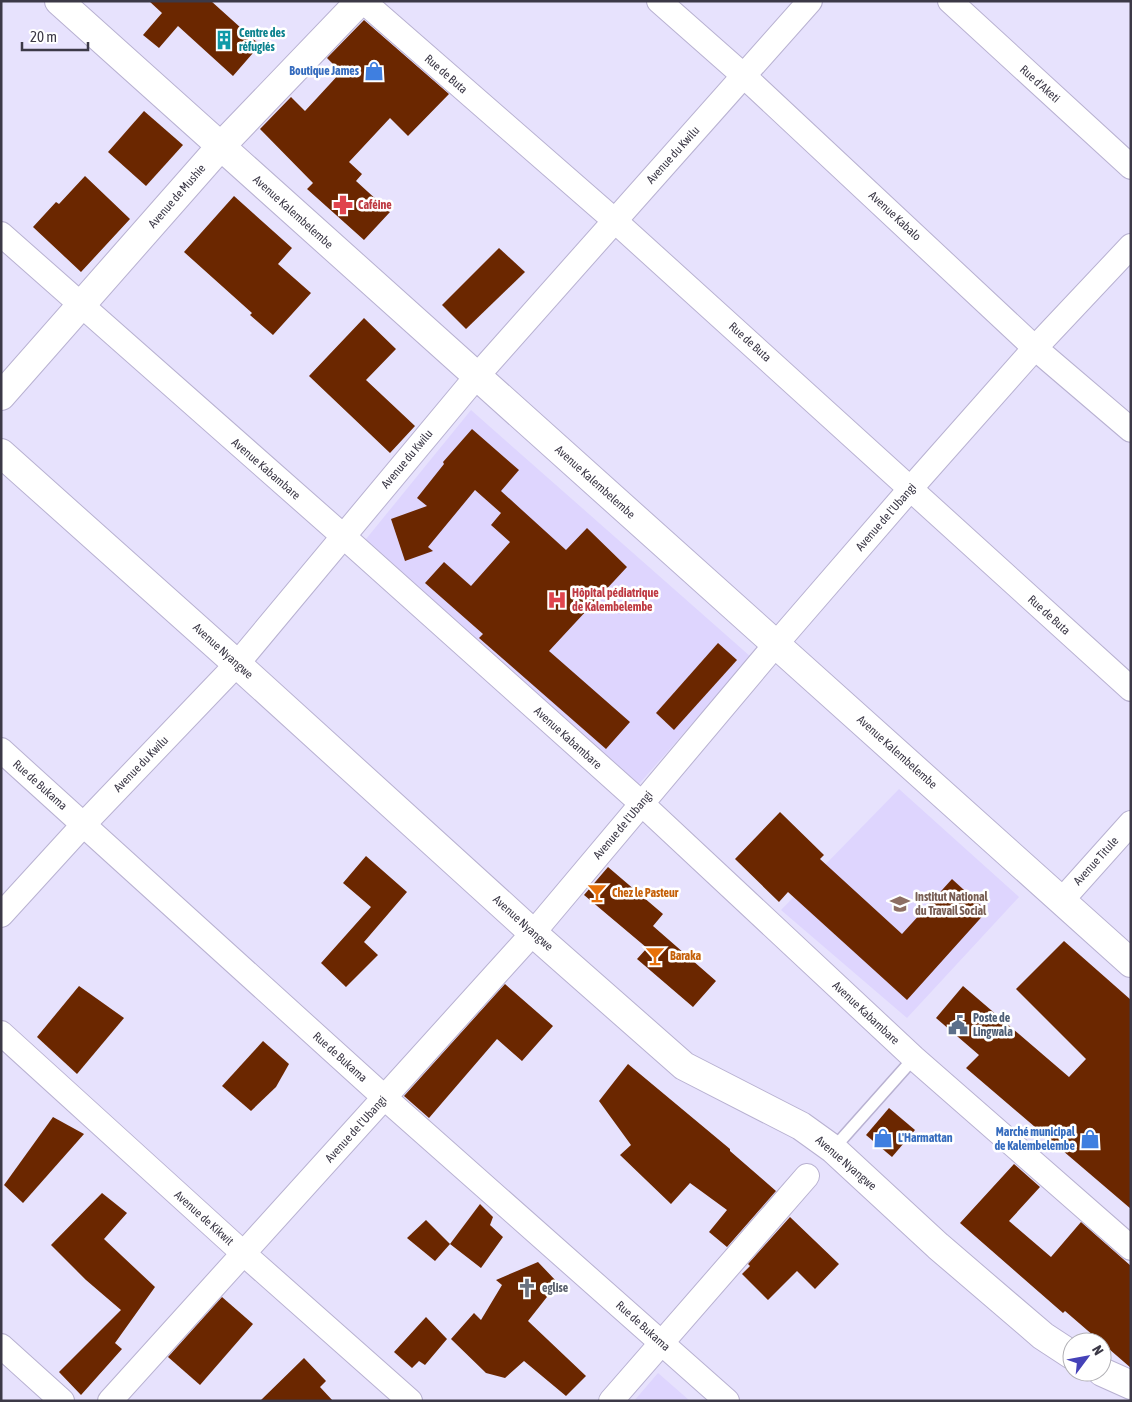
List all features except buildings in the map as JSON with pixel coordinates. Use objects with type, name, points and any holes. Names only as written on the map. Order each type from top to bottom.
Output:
[{"type":"street","name":"Avenue Kalembelembe","points":[[59,1],[1131,963]]},
{"type":"street","name":"Avenue de Mushie","points":[[1,396],[221,146],[362,1]]},
{"type":"street","name":"Rue de Buta","points":[[362,1],[614,220],[1131,689]]},
{"type":"street","name":"Avenue Kabalo","points":[[659,1],[744,76],[1035,348],[1131,430]]},
{"type":"street","name":"Avenue du Kwilu","points":[[1,916],[84,824],[237,664],[477,376],[810,1]]},
{"type":"street","name":"Rue d'Aketi","points":[[950,1],[1131,167]]},
{"type":"street","name":"Avenue Kabambare","points":[[1,234],[343,536],[641,803],[914,1058],[1131,1248]]},
{"type":"street","name":"Avenue de l'Ubangi","points":[[110,1401],[533,933],[776,644],[911,488],[1035,348],[1131,246]]},
{"type":"street","name":"Avenue Nyangwe","points":[[1,453],[533,933],[684,1066],[801,1126],[833,1149],[938,1246],[1043,1336],[1062,1348]]},
{"type":"street","name":"Rue de Bukama","points":[[1,750],[385,1098],[727,1401]]},
{"type":"street","name":"Avenue Titule","points":[[1062,900],[1131,823]]},
{"type":"street","name":"Avenue de Kikwit","points":[[1,1033],[243,1253],[410,1401]]},
{"type":"street","points":[[611,1401],[807,1176]]},
{"type":"street","points":[[1,1346],[62,1401]]},
{"type":"street","points":[[1112,1377],[1131,1387],[1126,1401]]},
{"type":"lane","points":[[833,1149],[914,1058]]},
{"type":"shaded area","name":"Hôpital pédiatrique de Kalembelembe","points":[[471,410],[751,657],[639,784],[362,544]]},
{"type":"shaded area","name":"Institut National du Travail Social","points":[[899,789],[1019,897],[907,1018],[781,910]]},
{"type":"shaded area","points":[[658,1373],[690,1401],[634,1401]]},
{"type":"place","name":"Centre des réfugiés","points":[[224,40]]},
{"type":"place","name":"Boutique James","points":[[374,71]]},
{"type":"place","name":"Caféine","points":[[343,205]]},
{"type":"place","name":"Hôpital pédiatrique de Kalembelembe","points":[[557,600]]},
{"type":"place","name":"Chez le Pasteur","points":[[597,893]]},
{"type":"place","name":"Institut National du Travail Social","points":[[900,904]]},
{"type":"place","name":"Baraka","points":[[655,956]]},
{"type":"place","name":"Poste de Lingwala","points":[[958,1025]]},
{"type":"place","name":"L'Harmattan","points":[[883,1138]]},
{"type":"place","name":"Marché municipal de Kalembelembe","points":[[1090,1139]]},
{"type":"place","name":"eglise","points":[[527,1288]]}]
